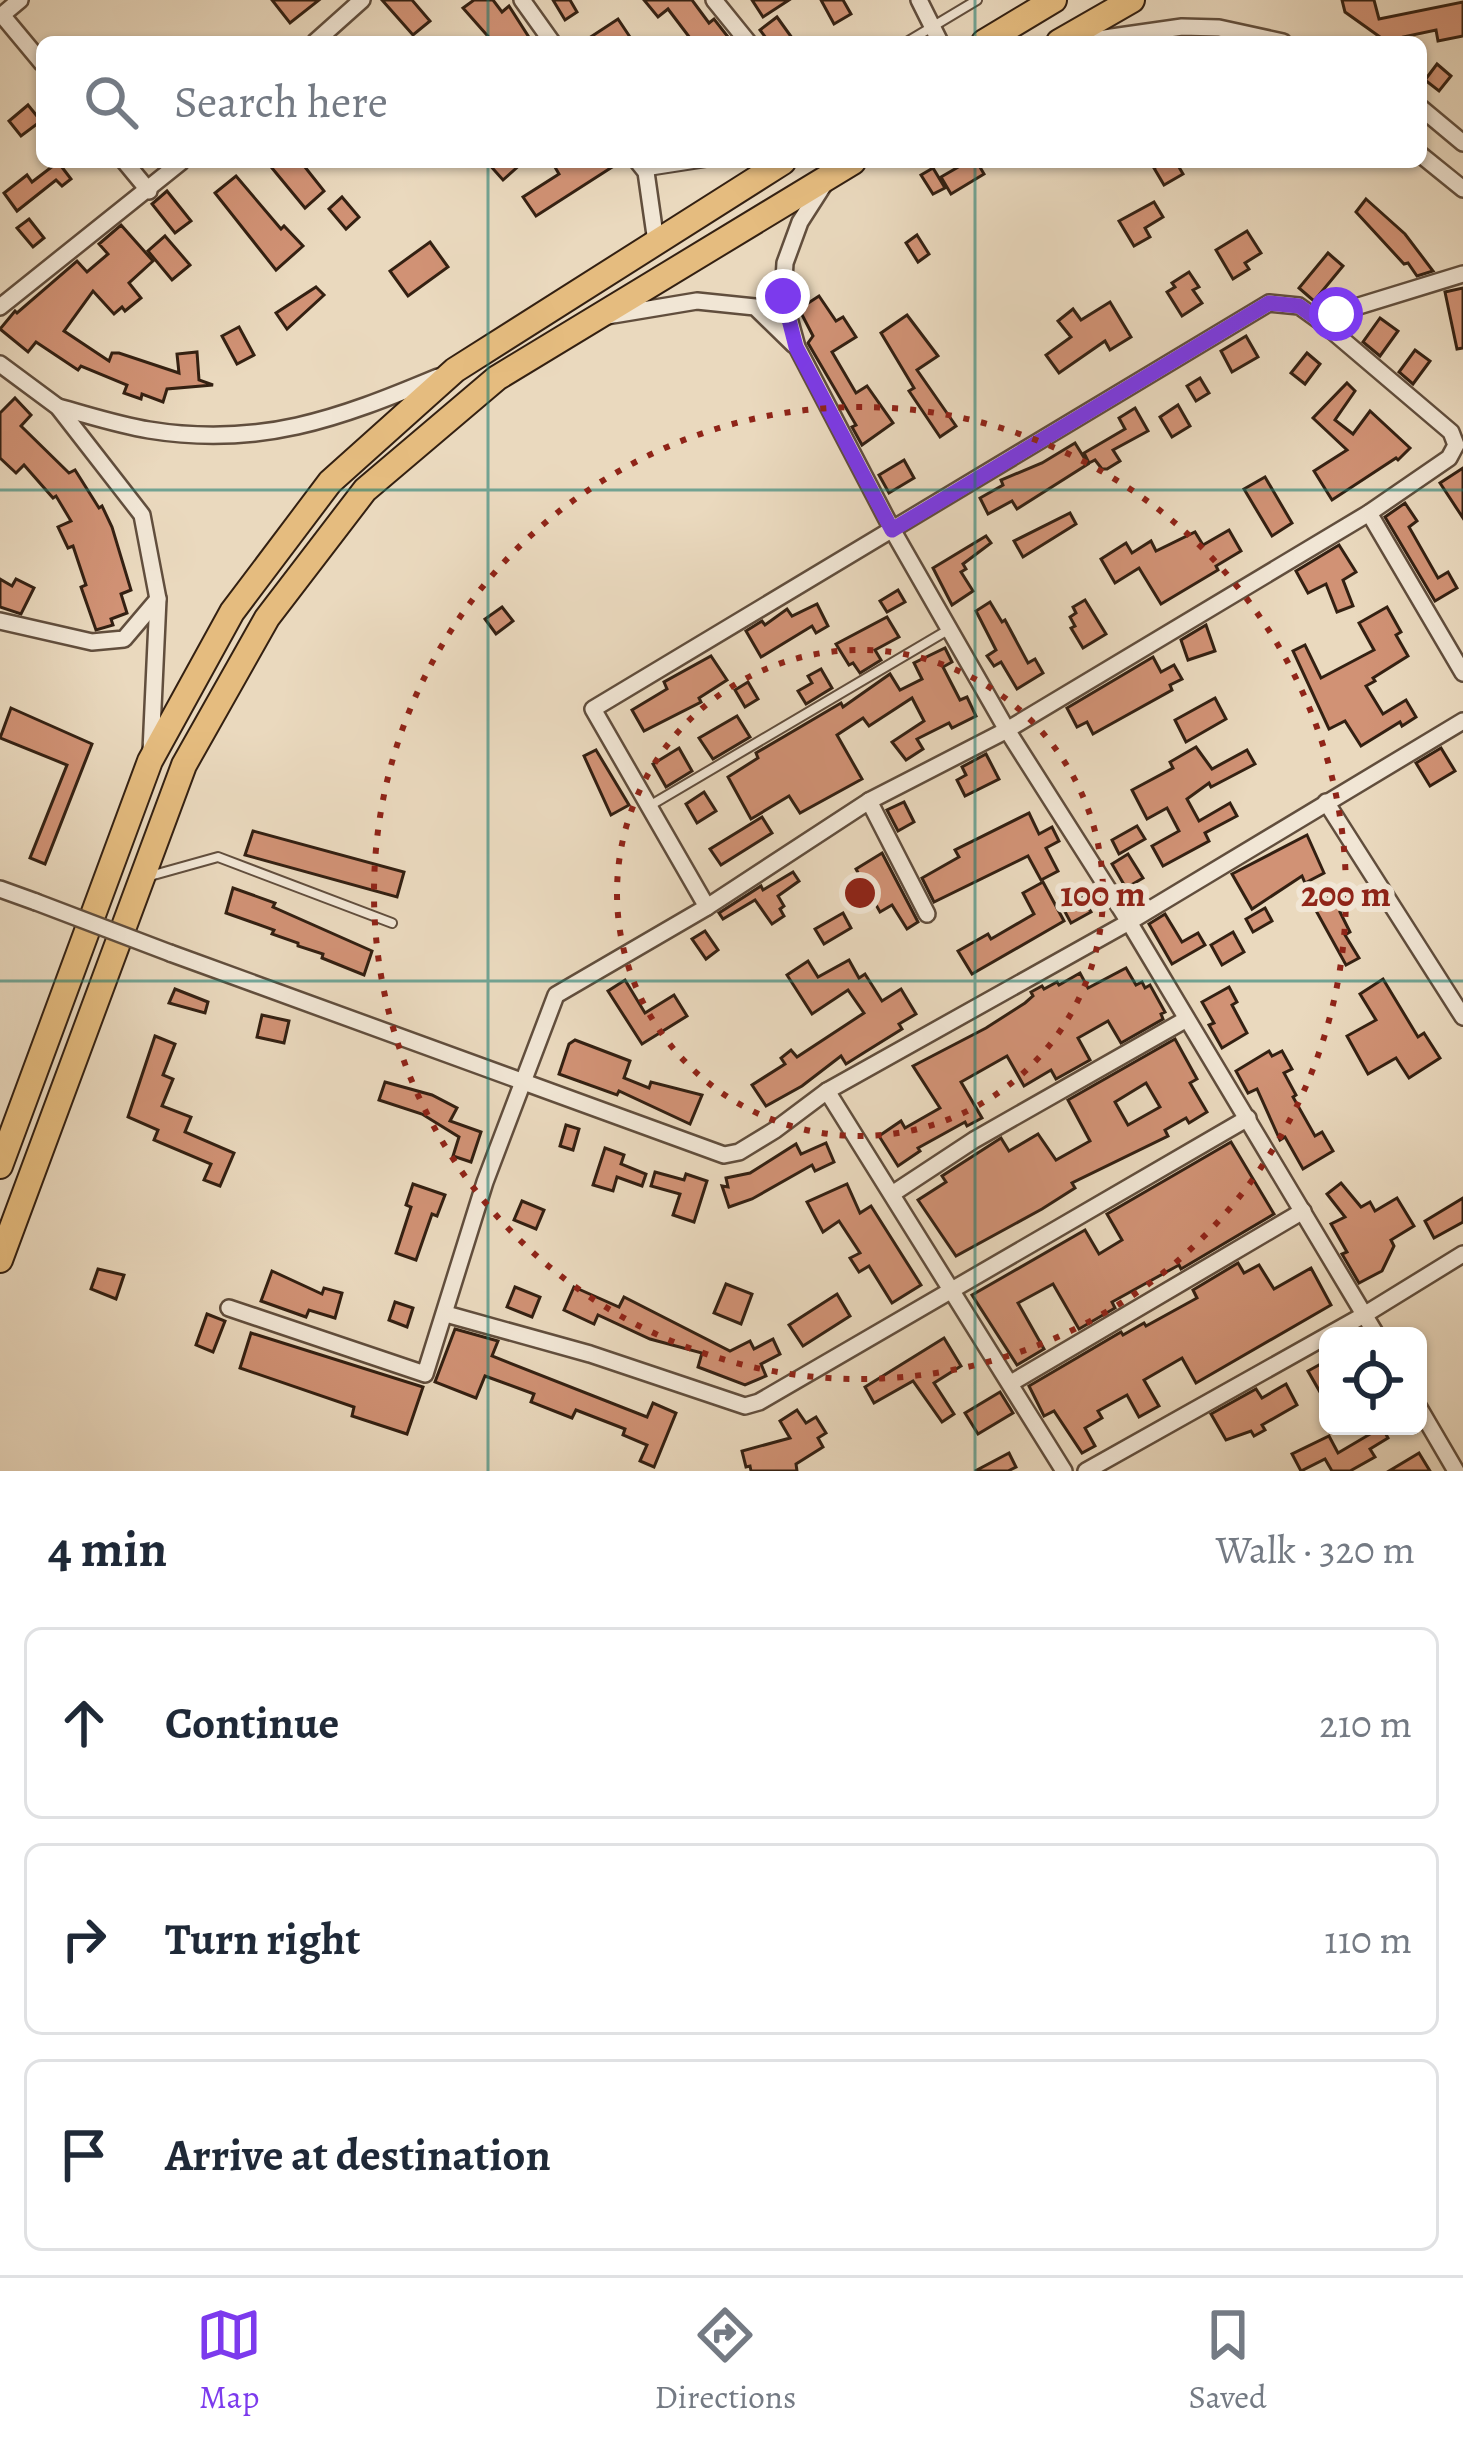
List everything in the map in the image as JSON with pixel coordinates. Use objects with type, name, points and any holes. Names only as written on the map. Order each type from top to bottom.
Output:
[{"type":"highway","points":[[1069,36],[1132,0]]},
{"type":"highway","points":[[993,36],[1039,4]]},
{"type":"highway","points":[[0,1166],[150,761],[232,612],[330,482],[455,370],[773,168]]},
{"type":"highway","points":[[0,1260],[184,765],[267,618],[365,490],[496,378],[844,168]]},
{"type":"street","points":[[20,0],[2,15],[36,56]]},
{"type":"street","points":[[322,36],[362,0]]},
{"type":"street","points":[[522,0],[548,36]]},
{"type":"street","points":[[714,0],[743,36]]},
{"type":"street","points":[[919,0],[936,34]]},
{"type":"street","points":[[1119,36],[1182,27],[1256,36]]},
{"type":"street","points":[[1427,113],[1462,144]]},
{"type":"street","points":[[1427,160],[1463,189]]},
{"type":"street","points":[[130,168],[148,190]]},
{"type":"street","points":[[0,307],[174,168]]},
{"type":"street","points":[[642,168],[656,242]]},
{"type":"street","points":[[830,176],[800,222],[785,263],[783,296],[796,347],[892,530],[1007,730],[1130,922],[1371,1327]]},
{"type":"street","points":[[1324,324],[1336,314],[1463,274]]},
{"type":"street","points":[[590,320],[697,301],[754,308],[796,347]]},
{"type":"street","points":[[229,1308],[425,1374],[485,1183],[556,995],[707,907],[869,801],[1007,730],[1369,513],[1449,458],[1455,440],[1431,412],[1324,324],[1299,306],[1269,303],[593,709],[707,907]]},
{"type":"street","points":[[0,364],[58,407],[142,515],[158,599],[150,761]]},
{"type":"street","points":[[58,407],[145,430],[209,437],[263,434],[311,426],[455,370]]},
{"type":"street","points":[[1369,513],[1463,673]]},
{"type":"street","points":[[0,621],[92,642],[124,639],[158,599]]},
{"type":"street","points":[[0,890],[724,1155],[739,1152],[827,1091],[1130,922],[1463,721]]},
{"type":"street","points":[[869,801],[927,914]]},
{"type":"street","points":[[1326,802],[1457,993],[1463,1017]]},
{"type":"street","points":[[892,1194],[974,1140],[1185,1020]]},
{"type":"street","points":[[827,1091],[1064,1471]]},
{"type":"street","points":[[446,1314],[590,1354],[745,1406],[1248,1118]]},
{"type":"street","points":[[1011,1383],[1303,1211]]},
{"type":"street","points":[[1086,1471],[1463,1254]]},
{"type":"street","points":[[1427,1421],[1456,1471]]},
{"type":"lane","points":[[936,34],[977,0]]},
{"type":"lane","points":[[649,806],[951,628]]},
{"type":"lane","points":[[142,878],[218,857],[392,923]]},
{"type":"building","points":[[272,0],[319,0],[290,23]]},
{"type":"building","points":[[382,0],[412,0],[430,21],[413,35]]},
{"type":"building","points":[[474,0],[493,0],[502,12],[509,6],[528,36],[488,36],[463,8]]},
{"type":"building","points":[[553,0],[570,0],[577,12],[565,20]]},
{"type":"building","points":[[644,0],[692,0],[709,23],[714,19],[727,36],[688,36],[668,9],[658,17]]},
{"type":"building","points":[[752,0],[789,0],[763,17]]},
{"type":"building","points":[[821,0],[843,0],[851,14],[834,24]]},
{"type":"building","points":[[1342,0],[1374,0],[1379,19],[1463,2],[1463,36],[1438,41],[1436,30],[1379,36],[1345,12]]},
{"type":"building","points":[[777,17],[791,36],[764,36],[760,30]]},
{"type":"building","points":[[618,19],[629,36],[592,36]]},
{"type":"building","points":[[1437,64],[1451,76],[1439,91],[1427,77]]},
{"type":"building","points":[[28,105],[36,115],[36,125],[21,136],[9,121]]},
{"type":"building","points":[[50,168],[63,168],[71,179],[62,186],[56,180],[17,211],[4,193],[27,175],[32,182]]},
{"type":"building","points":[[272,168],[306,168],[324,191],[305,208]]},
{"type":"building","points":[[492,168],[516,168],[503,180]]},
{"type":"building","points":[[556,168],[611,168],[536,216],[523,197],[559,174]]},
{"type":"building","points":[[933,168],[945,188],[933,194],[921,175]]},
{"type":"building","points":[[957,168],[980,168],[984,174],[951,194],[941,177]]},
{"type":"building","points":[[1154,168],[1180,168],[1183,174],[1164,185]]},
{"type":"building","points":[[236,176],[281,229],[284,226],[303,246],[276,270],[215,193]]},
{"type":"building","points":[[167,191],[191,221],[175,233],[152,204]]},
{"type":"building","points":[[342,197],[359,217],[346,229],[329,209]]},
{"type":"building","points":[[1366,199],[1405,234],[1433,271],[1417,276],[1404,264],[1356,212]]},
{"type":"building","points":[[1154,202],[1163,217],[1145,228],[1150,237],[1134,246],[1119,221]]},
{"type":"building","points":[[29,219],[44,238],[33,247],[17,228]]},
{"type":"building","points":[[121,225],[153,261],[129,283],[141,298],[114,314],[93,291],[64,331],[109,361],[112,353],[119,353],[179,373],[177,354],[197,352],[199,380],[213,385],[167,389],[163,402],[142,394],[141,399],[124,393],[127,385],[81,366],[78,370],[36,342],[28,352],[0,329],[77,261],[87,272],[108,254],[99,244]]},
{"type":"building","points":[[1247,231],[1261,253],[1233,279],[1216,250]]},
{"type":"building","points":[[917,235],[929,254],[918,262],[906,243]]},
{"type":"building","points":[[165,236],[190,265],[172,280],[148,251]]},
{"type":"building","points":[[430,242],[448,267],[408,296],[390,271]]},
{"type":"building","points":[[1328,253],[1343,266],[1314,301],[1299,288]]},
{"type":"building","points":[[1189,272],[1202,303],[1182,316],[1167,292]]},
{"type":"building","points":[[316,287],[324,295],[287,329],[276,313]]},
{"type":"building","points":[[1463,288],[1463,348],[1457,349],[1445,292]]},
{"type":"building","points":[[819,296],[836,321],[843,317],[856,337],[832,352],[856,393],[867,386],[893,423],[862,445],[852,427],[856,425],[808,343],[813,336],[799,309]]},
{"type":"building","points":[[1110,302],[1131,337],[1110,350],[1105,341],[1059,373],[1046,355],[1071,337],[1058,321],[1073,309],[1081,320]]},
{"type":"building","points":[[907,315],[938,356],[917,370],[956,426],[940,437],[909,391],[914,388],[881,333]]},
{"type":"building","points":[[1380,318],[1398,331],[1380,356],[1363,342]]},
{"type":"building","points":[[239,327],[254,355],[237,364],[222,336]]},
{"type":"building","points":[[1246,336],[1258,357],[1232,372],[1221,351]]},
{"type":"building","points":[[1415,350],[1430,361],[1413,384],[1399,372]]},
{"type":"building","points":[[1307,353],[1320,364],[1305,384],[1291,373]]},
{"type":"building","points":[[1200,378],[1209,393],[1196,401],[1187,386]]},
{"type":"building","points":[[1347,383],[1355,391],[1335,420],[1353,434],[1370,411],[1410,448],[1332,500],[1314,471],[1347,450],[1313,418]]},
{"type":"building","points":[[15,398],[31,415],[21,426],[69,473],[75,470],[112,527],[131,590],[121,594],[127,613],[111,619],[113,625],[96,630],[73,546],[68,548],[58,527],[71,521],[56,496],[24,465],[16,473],[0,458],[0,413]]},
{"type":"building","points":[[1178,405],[1190,426],[1172,437],[1160,417]]},
{"type":"building","points":[[1135,408],[1148,431],[1113,450],[1120,461],[1107,469],[1095,460],[1089,463],[1084,453],[1125,429],[1119,418]]},
{"type":"building","points":[[1075,443],[1088,464],[1017,509],[1012,501],[988,514],[980,498],[1003,485],[1001,480]]},
{"type":"building","points":[[904,460],[914,478],[889,493],[879,475]]},
{"type":"building","points":[[1463,468],[1463,518],[1440,483]]},
{"type":"building","points":[[1265,477],[1292,523],[1272,536],[1244,489]]},
{"type":"building","points":[[1405,503],[1417,521],[1409,527],[1438,578],[1448,572],[1457,588],[1435,601],[1385,517]]},
{"type":"building","points":[[1070,513],[1076,524],[1023,557],[1014,541]]},
{"type":"building","points":[[1229,530],[1241,551],[1161,604],[1139,568],[1115,583],[1101,559],[1126,543],[1132,553],[1151,541],[1156,551],[1195,532],[1203,545]]},
{"type":"building","points":[[986,536],[991,543],[963,564],[966,569],[961,572],[973,591],[952,605],[933,568]]},
{"type":"building","points":[[1339,545],[1356,572],[1343,580],[1353,606],[1337,612],[1326,584],[1308,593],[1296,571]]},
{"type":"building","points":[[0,579],[12,586],[16,579],[34,588],[21,614],[0,607]]},
{"type":"building","points":[[898,590],[905,602],[887,612],[880,601]]},
{"type":"building","points":[[1085,600],[1106,634],[1083,648],[1070,617],[1076,613],[1073,607]]},
{"type":"building","points":[[990,602],[1028,663],[1035,659],[1043,673],[1017,689],[1001,662],[994,666],[987,656],[996,650],[976,611]]},
{"type":"building","points":[[817,604],[828,626],[816,633],[812,626],[761,657],[746,631],[762,621],[765,625],[787,609],[792,616]]},
{"type":"building","points":[[502,607],[513,621],[496,634],[485,619]]},
{"type":"building","points":[[1387,607],[1408,656],[1366,686],[1383,714],[1406,700],[1416,717],[1361,746],[1345,721],[1329,729],[1293,651],[1305,645],[1321,678],[1374,650],[1359,623]]},
{"type":"building","points":[[887,617],[899,637],[875,650],[881,660],[860,673],[836,644]]},
{"type":"building","points":[[1206,625],[1215,651],[1188,660],[1181,640]]},
{"type":"building","points":[[945,648],[952,662],[943,667],[960,700],[967,697],[976,716],[917,739],[923,749],[906,760],[892,742],[924,721],[912,698],[869,726],[863,718],[837,735],[862,779],[800,813],[789,796],[751,819],[728,777],[758,758],[756,753],[841,703],[843,707],[890,674],[900,690],[922,679],[914,663]]},
{"type":"building","points":[[711,656],[727,680],[699,698],[701,702],[644,731],[632,710],[667,689],[664,682]]},
{"type":"building","points":[[1153,657],[1161,672],[1174,665],[1182,679],[1170,685],[1172,690],[1093,734],[1087,722],[1077,727],[1067,708]]},
{"type":"building","points":[[821,669],[832,688],[806,704],[798,691],[812,683],[808,676]]},
{"type":"building","points":[[748,682],[758,699],[745,707],[735,690]]},
{"type":"building","points":[[1215,698],[1226,719],[1186,742],[1175,720]]},
{"type":"building","points":[[11,708],[92,744],[45,864],[30,858],[67,765],[0,738]]},
{"type":"building","points":[[737,716],[750,737],[713,759],[699,738]]},
{"type":"building","points":[[1196,747],[1212,769],[1247,750],[1255,764],[1211,787],[1209,783],[1187,799],[1199,821],[1230,803],[1237,816],[1205,833],[1209,841],[1163,866],[1152,846],[1179,831],[1167,808],[1147,819],[1132,790],[1173,768],[1170,762]]},
{"type":"building","points":[[679,748],[692,771],[666,787],[653,764]]},
{"type":"building","points":[[1441,748],[1455,771],[1430,786],[1416,763]]},
{"type":"building","points":[[596,750],[629,805],[611,815],[584,756]]},
{"type":"building","points":[[986,754],[999,779],[965,796],[957,780],[966,775],[962,767]]},
{"type":"building","points":[[704,792],[716,811],[697,823],[686,804]]},
{"type":"building","points":[[904,802],[914,822],[898,831],[887,810]]},
{"type":"building","points":[[1029,813],[1039,834],[1052,827],[1059,841],[1046,848],[1058,871],[1041,880],[1028,856],[934,902],[922,878],[959,857],[955,850]]},
{"type":"building","points":[[762,817],[772,833],[721,865],[710,849]]},
{"type":"building","points":[[1137,826],[1145,839],[1119,854],[1112,840]]},
{"type":"building","points":[[253,831],[404,872],[397,897],[245,855]]},
{"type":"building","points":[[1307,835],[1324,873],[1305,883],[1302,876],[1252,909],[1232,874]]},
{"type":"building","points":[[882,853],[918,922],[907,929],[892,905],[880,912],[856,869]]},
{"type":"building","points":[[1128,854],[1143,878],[1126,888],[1112,864]]},
{"type":"building","points":[[793,872],[799,881],[778,896],[784,916],[772,924],[755,900],[723,919],[719,913],[761,886],[763,890]]},
{"type":"building","points":[[1043,882],[1064,921],[972,974],[958,951],[988,934],[991,939],[1034,914],[1023,893]]},
{"type":"building","points":[[233,888],[275,903],[273,907],[372,951],[364,975],[272,934],[274,930],[226,913]]},
{"type":"building","points":[[1337,892],[1347,908],[1340,912],[1350,932],[1345,935],[1359,958],[1346,965],[1314,907]]},
{"type":"building","points":[[1082,897],[1091,912],[1071,923],[1063,908]]},
{"type":"building","points":[[1265,908],[1272,921],[1253,932],[1246,919]]},
{"type":"building","points":[[843,913],[851,928],[824,944],[815,929]]},
{"type":"building","points":[[1165,914],[1182,942],[1198,933],[1205,945],[1172,964],[1149,924]]},
{"type":"building","points":[[705,931],[718,950],[706,959],[692,939]]},
{"type":"building","points":[[1233,932],[1244,952],[1222,965],[1211,945]]},
{"type":"building","points":[[849,960],[859,978],[865,974],[882,1001],[901,989],[916,1014],[899,1024],[902,1029],[846,1064],[841,1056],[766,1106],[752,1085],[785,1064],[781,1058],[791,1050],[797,1057],[864,1013],[848,990],[812,1014],[787,975],[808,961],[818,977]]},
{"type":"building","points":[[1126,968],[1136,985],[1150,985],[1165,1012],[1163,1019],[1121,1043],[1108,1021],[1078,1038],[1090,1060],[1056,1079],[1051,1070],[1024,1086],[1007,1056],[961,1082],[982,1118],[918,1148],[898,1166],[879,1136],[901,1121],[905,1128],[940,1108],[913,1066],[986,1028],[1042,986],[1059,985],[1080,973],[1088,988]]},
{"type":"building","points":[[1383,979],[1418,1037],[1424,1033],[1440,1058],[1409,1078],[1396,1058],[1368,1074],[1347,1036],[1376,1020],[1360,994]]},
{"type":"building","points":[[625,980],[645,1013],[674,995],[687,1016],[642,1044],[608,991]]},
{"type":"building","points":[[1229,987],[1237,1002],[1232,1005],[1247,1033],[1222,1048],[1202,1002]]},
{"type":"building","points":[[175,989],[208,1002],[205,1013],[169,1003]]},
{"type":"building","points":[[262,1015],[289,1021],[284,1043],[257,1037]]},
{"type":"building","points":[[155,1036],[175,1044],[163,1075],[173,1079],[162,1106],[191,1117],[185,1132],[234,1153],[220,1186],[204,1180],[211,1164],[154,1140],[158,1130],[128,1117]]},
{"type":"building","points":[[1175,1039],[1197,1079],[1190,1083],[1207,1112],[1189,1123],[1186,1118],[1165,1130],[1168,1136],[1072,1183],[1075,1188],[1042,1209],[956,1256],[918,1200],[946,1182],[942,1176],[1001,1138],[1009,1151],[1038,1134],[1056,1160],[1090,1141],[1068,1100]],"holes":[[[1146,1083],[1160,1107],[1128,1125],[1115,1102]]]},
{"type":"building","points":[[575,1040],[630,1061],[624,1078],[649,1088],[651,1082],[702,1095],[690,1124],[619,1091],[617,1095],[559,1074],[569,1044]]},
{"type":"building","points":[[1269,1051],[1272,1056],[1282,1051],[1292,1069],[1284,1073],[1293,1097],[1315,1136],[1322,1132],[1333,1151],[1303,1169],[1285,1137],[1280,1140],[1257,1089],[1248,1093],[1236,1071]]},
{"type":"building","points":[[385,1082],[432,1095],[457,1108],[450,1121],[481,1132],[471,1162],[453,1156],[459,1137],[422,1114],[379,1100]]},
{"type":"building","points":[[566,1125],[579,1129],[573,1150],[560,1146]]},
{"type":"building","points":[[1231,1142],[1274,1214],[1181,1269],[1179,1265],[1112,1302],[1115,1308],[1079,1329],[1053,1284],[1018,1303],[1044,1349],[1017,1365],[972,1295],[1085,1230],[1099,1254],[1122,1240],[1107,1214]]},
{"type":"building","points":[[826,1143],[834,1162],[815,1171],[812,1165],[729,1207],[722,1186],[728,1187],[726,1178],[750,1173],[796,1144],[801,1154]]},
{"type":"building","points":[[605,1148],[624,1155],[621,1164],[646,1174],[642,1186],[617,1177],[613,1191],[593,1185]]},
{"type":"building","points":[[655,1172],[707,1181],[694,1222],[673,1215],[680,1194],[651,1186]]},
{"type":"building","points":[[1341,1183],[1361,1207],[1370,1202],[1375,1211],[1397,1198],[1414,1226],[1391,1240],[1394,1246],[1382,1271],[1359,1283],[1331,1224],[1345,1217],[1327,1194]]},
{"type":"building","points":[[413,1184],[445,1195],[437,1216],[432,1214],[416,1260],[396,1253]]},
{"type":"building","points":[[847,1184],[860,1213],[871,1206],[921,1285],[892,1303],[869,1266],[859,1272],[850,1258],[860,1253],[839,1221],[823,1232],[807,1202]]},
{"type":"building","points":[[1463,1198],[1463,1222],[1434,1238],[1425,1221]]},
{"type":"building","points":[[522,1201],[544,1210],[536,1229],[514,1220]]},
{"type":"building","points":[[1238,1263],[1244,1273],[1259,1265],[1274,1289],[1311,1268],[1331,1305],[1196,1383],[1182,1358],[1144,1380],[1159,1406],[1139,1417],[1127,1395],[1098,1411],[1102,1418],[1085,1428],[1095,1446],[1082,1453],[1054,1411],[1044,1416],[1029,1386],[1121,1332],[1146,1326],[1197,1298],[1193,1290]]},
{"type":"building","points":[[98,1269],[124,1275],[116,1299],[91,1289]]},
{"type":"building","points":[[272,1271],[322,1294],[324,1288],[342,1293],[335,1318],[309,1310],[306,1317],[261,1301]]},
{"type":"building","points":[[726,1284],[752,1294],[741,1324],[714,1313]]},
{"type":"building","points":[[515,1287],[540,1297],[532,1317],[507,1307]]},
{"type":"building","points":[[574,1287],[619,1307],[624,1297],[730,1351],[750,1341],[754,1349],[773,1339],[780,1354],[761,1364],[766,1376],[745,1385],[698,1367],[702,1353],[650,1339],[598,1315],[594,1324],[564,1310]]},
{"type":"building","points":[[837,1294],[850,1316],[803,1346],[789,1325]]},
{"type":"building","points":[[395,1302],[413,1308],[407,1327],[389,1320]]},
{"type":"building","points":[[207,1314],[225,1321],[213,1352],[196,1345]]},
{"type":"building","points":[[455,1329],[498,1341],[492,1356],[647,1417],[653,1403],[676,1413],[654,1467],[640,1461],[647,1445],[623,1435],[625,1429],[576,1410],[572,1418],[531,1402],[534,1394],[485,1376],[476,1398],[435,1382]]},
{"type":"building","points":[[251,1333],[423,1387],[407,1434],[352,1416],[354,1407],[240,1368]]},
{"type":"building","points":[[944,1338],[961,1366],[934,1383],[954,1414],[942,1422],[913,1381],[874,1403],[865,1387]]},
{"type":"building","points":[[1319,1365],[1319,1390],[1308,1371]]},
{"type":"building","points":[[1286,1384],[1297,1405],[1262,1425],[1265,1430],[1254,1436],[1251,1431],[1226,1440],[1211,1414],[1256,1389],[1262,1398]]},
{"type":"building","points":[[1000,1392],[1013,1413],[978,1434],[965,1413]]},
{"type":"building","points":[[797,1410],[806,1423],[816,1417],[826,1433],[818,1438],[823,1447],[796,1464],[797,1471],[746,1467],[742,1451],[790,1438],[780,1421]]},
{"type":"building","points":[[1368,1435],[1388,1438],[1370,1449],[1375,1457],[1350,1471],[1332,1471],[1325,1459],[1301,1471],[1292,1454],[1329,1436],[1338,1453]]},
{"type":"building","points":[[1009,1453],[1016,1467],[975,1471]]},
{"type":"building","points":[[1419,1453],[1430,1471],[1389,1471]]},
{"type":"route","points":[[783,296],[796,347],[892,530],[1269,303],[1299,306],[1324,324],[1336,314]]}]
